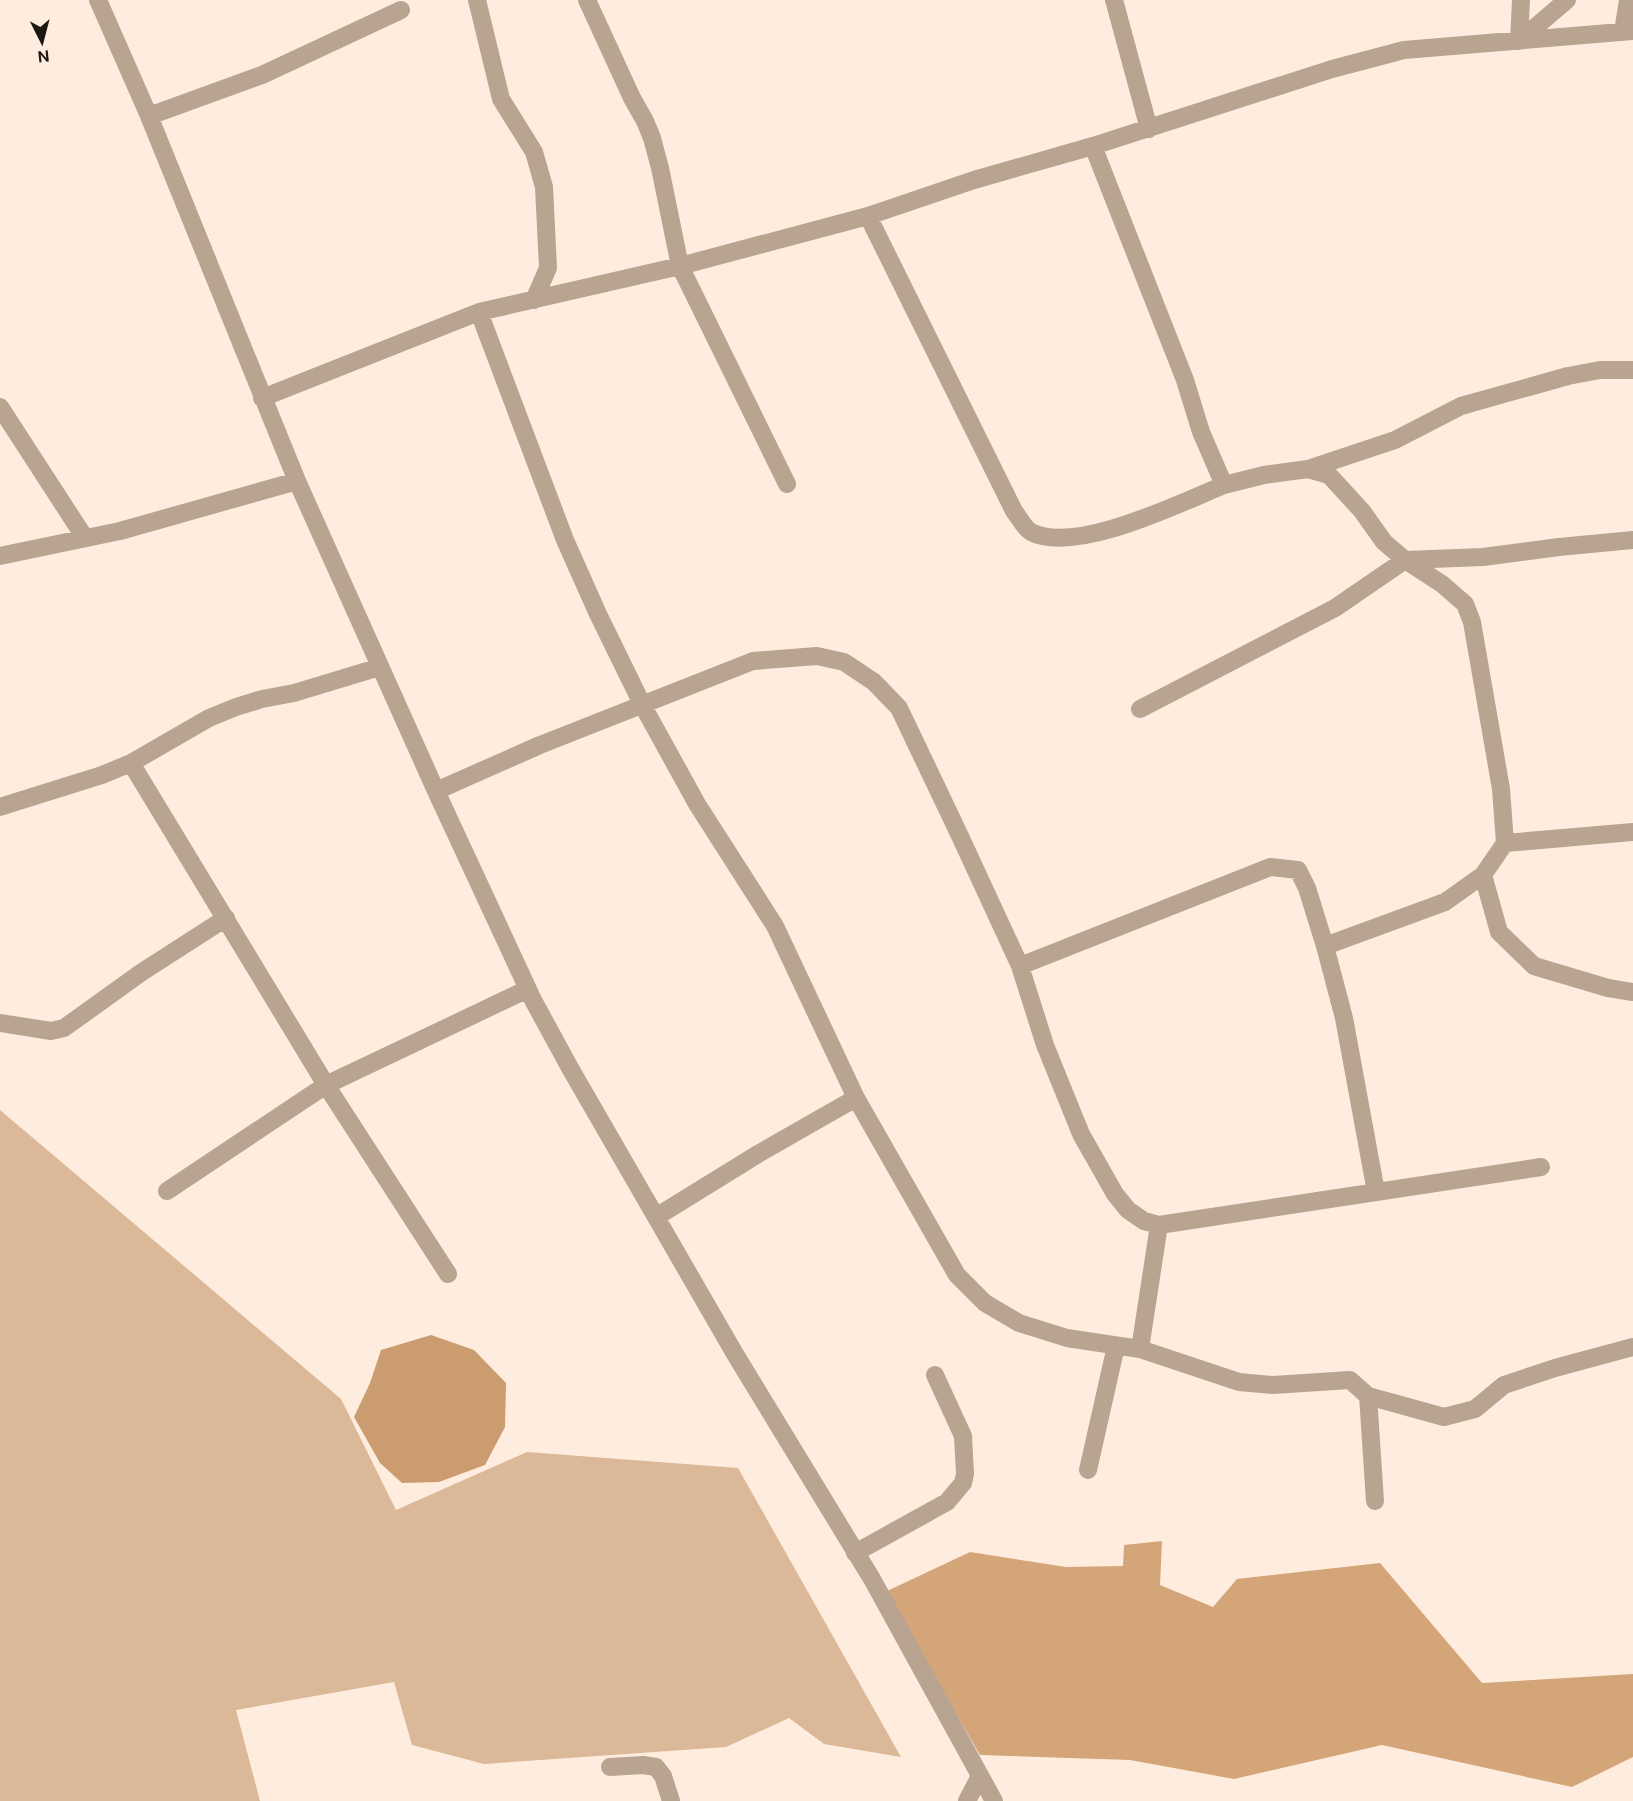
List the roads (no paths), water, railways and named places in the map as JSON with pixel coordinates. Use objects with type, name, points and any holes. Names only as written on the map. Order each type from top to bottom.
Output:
[{"type":"street","points":[[99,0],[149,116],[297,481],[528,989],[570,1068],[735,1354],[855,1553],[994,1801]]},
{"type":"street","points":[[477,0],[501,99],[534,152],[544,187],[548,268],[534,300]]},
{"type":"street","points":[[587,0],[651,138],[660,168],[680,266],[787,484]]},
{"type":"street","points":[[1114,0],[1149,129]]},
{"type":"street","points":[[1519,41],[1521,0]]},
{"type":"street","points":[[1519,41],[1567,0]]},
{"type":"street","points":[[262,398],[479,312],[680,266],[868,216],[974,180],[1093,147],[1332,69],[1404,50],[1628,32],[1628,0]]},
{"type":"street","points":[[149,116],[262,75],[401,10]]},
{"type":"street","points":[[1093,147],[1224,485]]},
{"type":"street","points":[[868,216],[1014,511],[1029,531],[1044,537],[1068,538],[1127,525],[1224,485],[1264,475],[1308,469],[1395,440],[1461,406],[1568,376],[1600,370],[1633,370]]},
{"type":"street","points":[[479,312],[565,540],[643,706],[698,804],[775,926],[856,1098],[957,1275],[985,1303],[1019,1323],[1067,1338],[1140,1349],[1239,1382],[1273,1385],[1350,1380],[1368,1396],[1444,1417],[1475,1409],[1504,1385],[1555,1368],[1633,1347]]},
{"type":"street","points":[[0,407],[85,538]]},
{"type":"street","points":[[1308,469],[1329,475],[1362,511],[1384,542],[1404,560],[1442,584],[1465,604],[1472,622],[1501,789],[1505,843],[1483,875],[1445,902],[1325,946]]},
{"type":"street","points":[[0,556],[120,531],[297,481]]},
{"type":"street","points":[[1140,709],[1335,608],[1404,560],[1483,557],[1633,540]]},
{"type":"street","points":[[436,791],[540,745],[753,661],[817,656],[844,662],[874,682],[899,708],[1020,966],[1045,1046],[1081,1134],[1115,1194],[1128,1210],[1144,1221],[1160,1225],[1540,1167]]},
{"type":"street","points":[[0,807],[102,775],[131,763],[209,718],[236,707],[294,693],[380,667]]},
{"type":"street","points":[[131,763],[326,1085],[448,1274]]},
{"type":"street","points":[[1505,843],[1633,832]]},
{"type":"street","points":[[1020,966],[1270,867],[1298,870],[1307,888],[1344,1018],[1376,1192]]},
{"type":"street","points":[[1483,875],[1499,932],[1534,966],[1608,988],[1633,992]]},
{"type":"street","points":[[0,1023],[51,1031],[64,1028],[142,972],[226,918]]},
{"type":"street","points":[[167,1191],[326,1085],[528,989]]},
{"type":"street","points":[[656,1217],[758,1154],[856,1098]]},
{"type":"street","points":[[1140,1349],[1160,1225]]},
{"type":"street","points":[[1088,1470],[1116,1346]]},
{"type":"street","points":[[855,1553],[947,1502],[963,1483],[965,1474],[963,1436],[935,1375]]},
{"type":"street","points":[[1368,1396],[1375,1501]]},
{"type":"street","points":[[610,1767],[643,1765],[656,1767],[663,1776],[671,1801]]},
{"type":"street","points":[[967,1801],[980,1776]]}]
